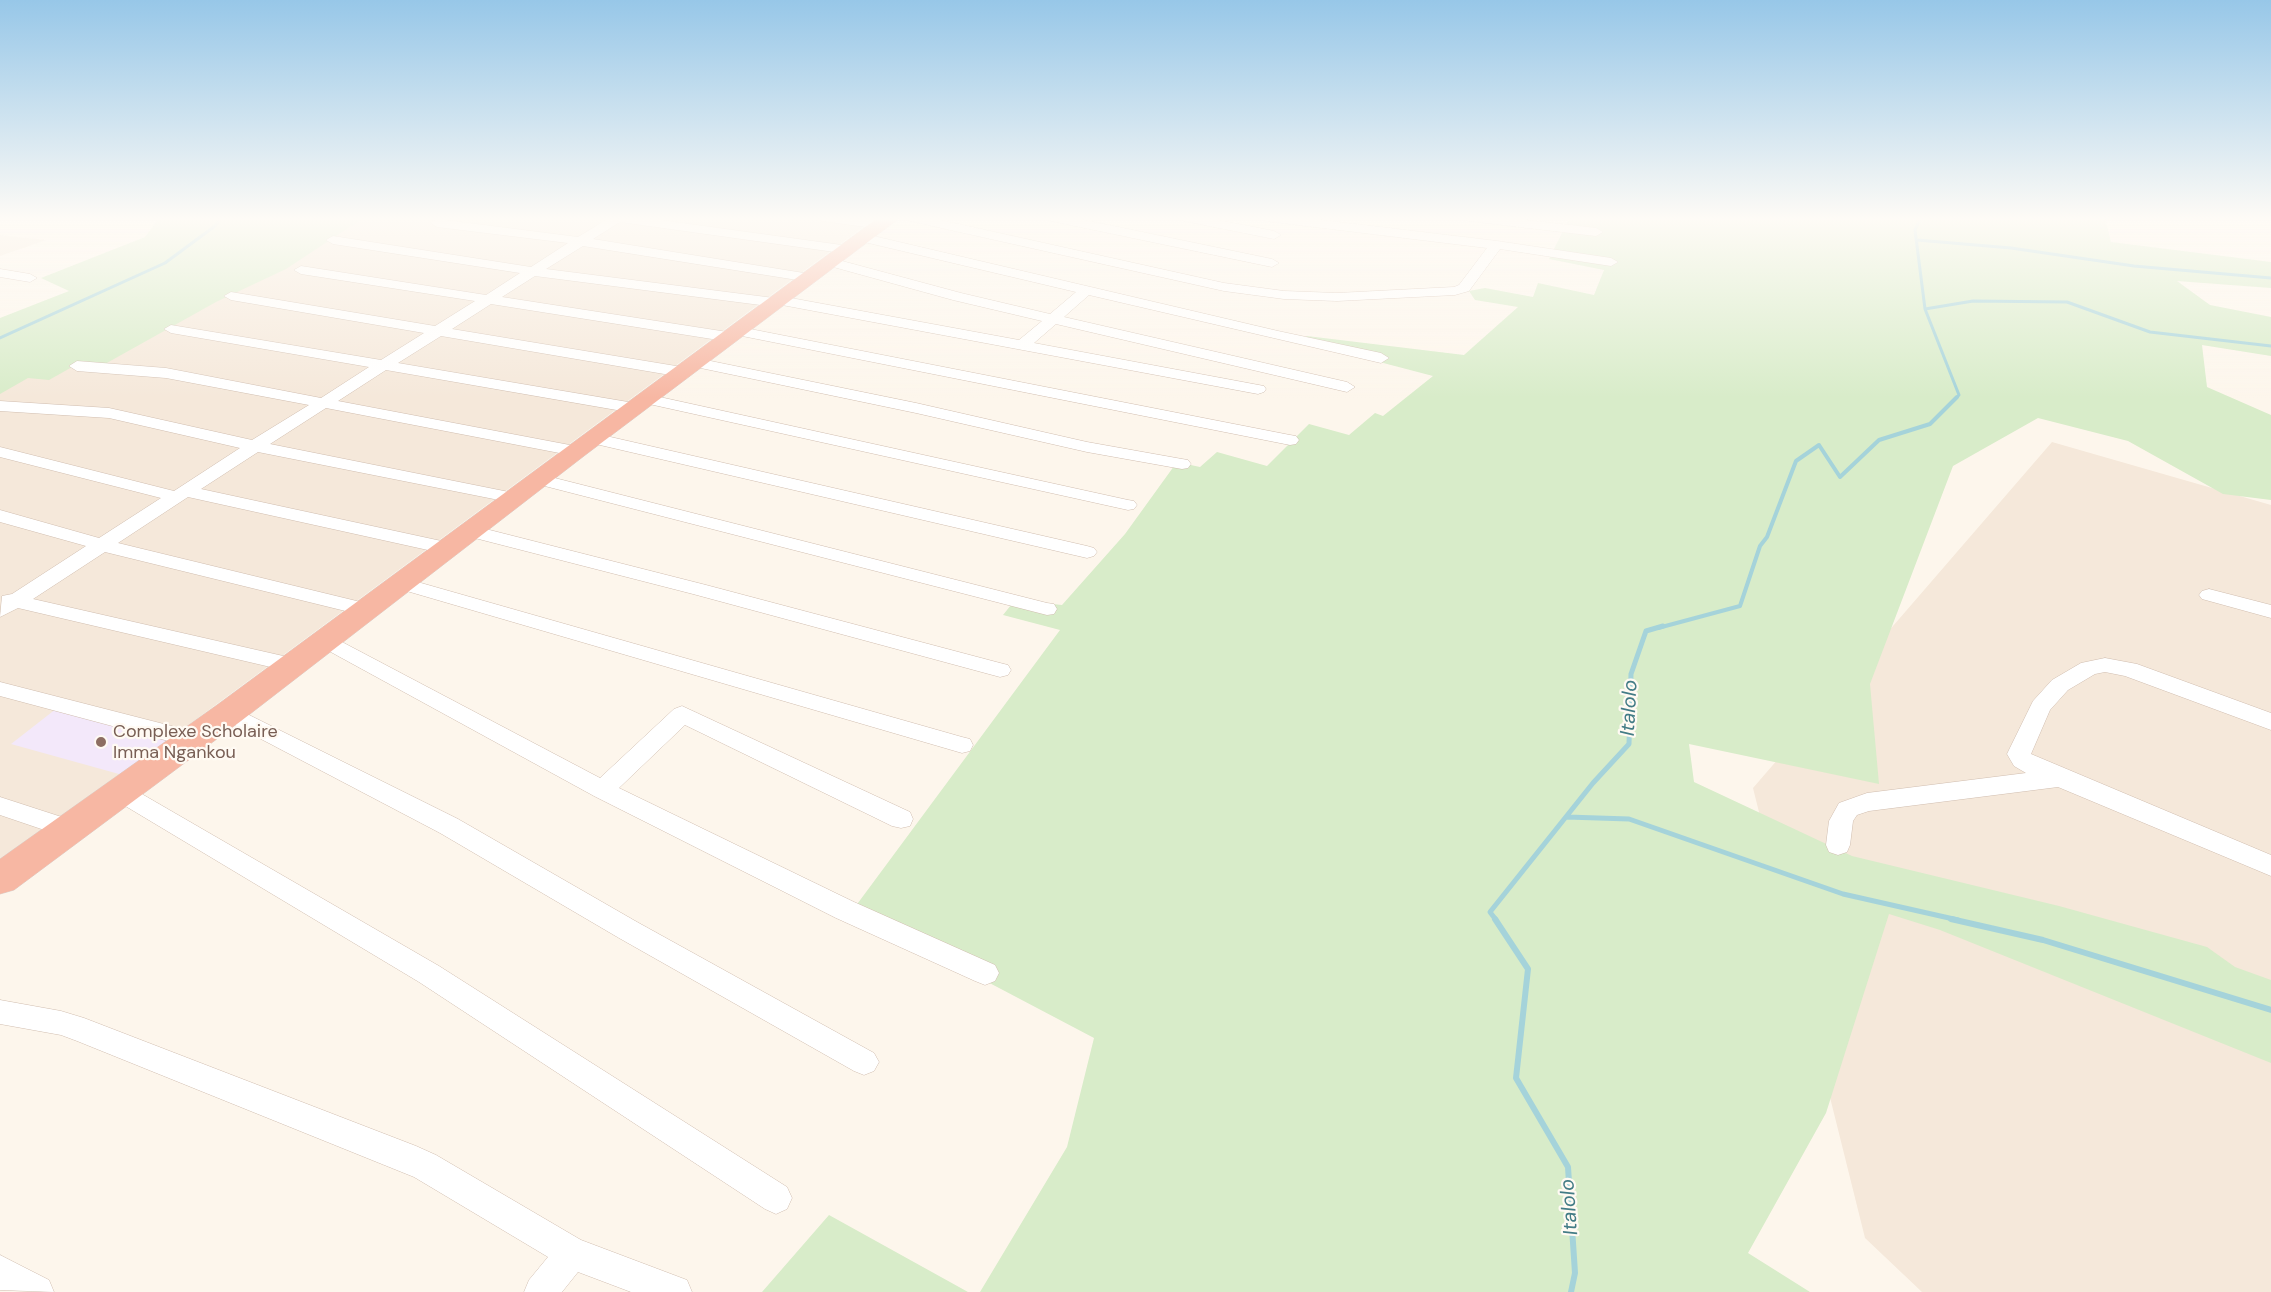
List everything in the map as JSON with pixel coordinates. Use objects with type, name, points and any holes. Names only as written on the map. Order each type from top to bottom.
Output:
[{"type":"highway","points":[[0,879],[229,713],[584,444],[811,277]]},
{"type":"street","points":[[26,277],[30,278]]},
{"type":"street","points":[[350,277],[735,334],[1290,440]]},
{"type":"street","points":[[5,604],[102,545],[522,277]]},
{"type":"street","points":[[582,277],[778,302],[1258,389]]},
{"type":"street","points":[[919,277],[958,297],[1347,387]]},
{"type":"street","points":[[1017,277],[1381,358]]},
{"type":"street","points":[[1180,277],[1224,287],[1284,295],[1338,297],[1455,291],[1464,288],[1472,277]]},
{"type":"street","points":[[1022,345],[1086,291]]},
{"type":"street","points":[[231,296],[436,331],[689,368],[916,408],[1087,447],[1182,464]]},
{"type":"street","points":[[171,329],[382,367],[640,404],[1128,505]]},
{"type":"street","points":[[76,366],[166,373],[323,404],[584,444],[1087,552]]},
{"type":"street","points":[[0,406],[109,413],[255,446],[514,498]]},
{"type":"street","points":[[0,452],[181,494],[446,548]]},
{"type":"street","points":[[539,479],[1047,609]]},
{"type":"street","points":[[0,516],[102,545],[366,610]]},
{"type":"street","points":[[470,531],[1000,670]]},
{"type":"street","points":[[400,583],[962,745]]},
{"type":"street","points":[[2209,595],[2271,612]]},
{"type":"street","points":[[5,604],[292,664]]},
{"type":"street","points":[[325,640],[602,790],[845,910],[985,973]]},
{"type":"street","points":[[2271,722],[2129,669],[2105,664],[2089,668],[2060,686],[2041,706],[2019,754],[2022,760],[2029,765],[2271,866]]},
{"type":"street","points":[[0,689],[191,739]]},
{"type":"street","points":[[229,713],[449,826],[628,930],[864,1062]]},
{"type":"street","points":[[602,790],[682,714],[901,819]]},
{"type":"street","points":[[1838,845],[1841,821],[1848,809],[1868,802],[2059,778]]},
{"type":"street","points":[[120,792],[429,974],[776,1198]]},
{"type":"street","points":[[0,806],[68,829]]},
{"type":"street","points":[[0,1012],[61,1023],[84,1031],[405,1157],[425,1166],[572,1253],[675,1292]]},
{"type":"street","points":[[541,1292],[572,1253]]},
{"type":"street","points":[[0,1272],[37,1292]]},
{"type":"shaded area","points":[[233,277],[795,277],[0,864],[0,384]]},
{"type":"shaded area","points":[[2052,442],[2271,505],[2271,1292],[1922,1292],[1865,1238],[1753,788]]},
{"type":"shaded area","name":"Complexe Scholaire Imma Ngankou","points":[[61,705],[191,739],[137,779],[11,744]]},
{"type":"green space","points":[[268,277],[216,302],[105,364],[81,362],[49,380],[28,378],[0,394],[0,318],[69,291],[41,278]]},
{"type":"green space","points":[[1601,277],[2271,277],[2271,288],[2177,281],[2210,305],[2271,317],[2271,356],[2202,345],[2207,387],[2271,415],[2271,500],[2223,494],[2128,441],[2038,418],[1953,466],[1870,684],[1879,784],[1689,744],[1694,782],[1852,856],[2059,906],[2207,947],[2235,967],[2271,980],[2271,1063],[1940,930],[1889,914],[1826,1113],[1748,1253],[1810,1292],[980,1292],[1067,1147],[1094,1038],[906,939],[855,907],[1060,630],[1003,615],[1015,600],[1062,605],[1125,534],[1177,462],[1200,467],[1217,452],[1267,466],[1309,424],[1349,435],[1375,413],[1383,416],[1433,376],[1345,353],[1299,344],[1307,336],[1464,355],[1518,307],[1475,300],[1469,291],[1485,288],[1533,297],[1538,283],[1594,295]]},
{"type":"green space","points":[[829,1215],[968,1292],[762,1292]]},
{"type":"waterway","points":[[0,338],[134,277]]},
{"type":"waterway","name":"Italolo","points":[[1921,277],[1925,309]]},
{"type":"waterway","points":[[2263,277],[2271,278]]},
{"type":"waterway","points":[[1925,309],[1973,301],[2067,302],[2150,332],[2271,346]]},
{"type":"waterway","name":"Italolo","points":[[1658,628],[1740,606],[1760,546],[1767,537],[1796,461],[1819,445],[1840,477],[1879,440],[1930,424],[1959,395],[1925,309]]},
{"type":"waterway","name":"Italolo","points":[[1496,920],[1490,912],[1593,783],[1629,744],[1631,674],[1646,631],[1663,626]]},
{"type":"waterway","points":[[1567,817],[1629,819],[1843,894],[1958,920]]},
{"type":"waterway","name":"Italolo","points":[[1495,919],[1528,969],[1516,1078],[1568,1167],[1575,1273],[1571,1292]]},
{"type":"waterway","points":[[1951,919],[2043,940],[2271,1010]]},
{"type":"place","name":"Complexe Scholaire Imma Ngankou","points":[[101,742]]}]
